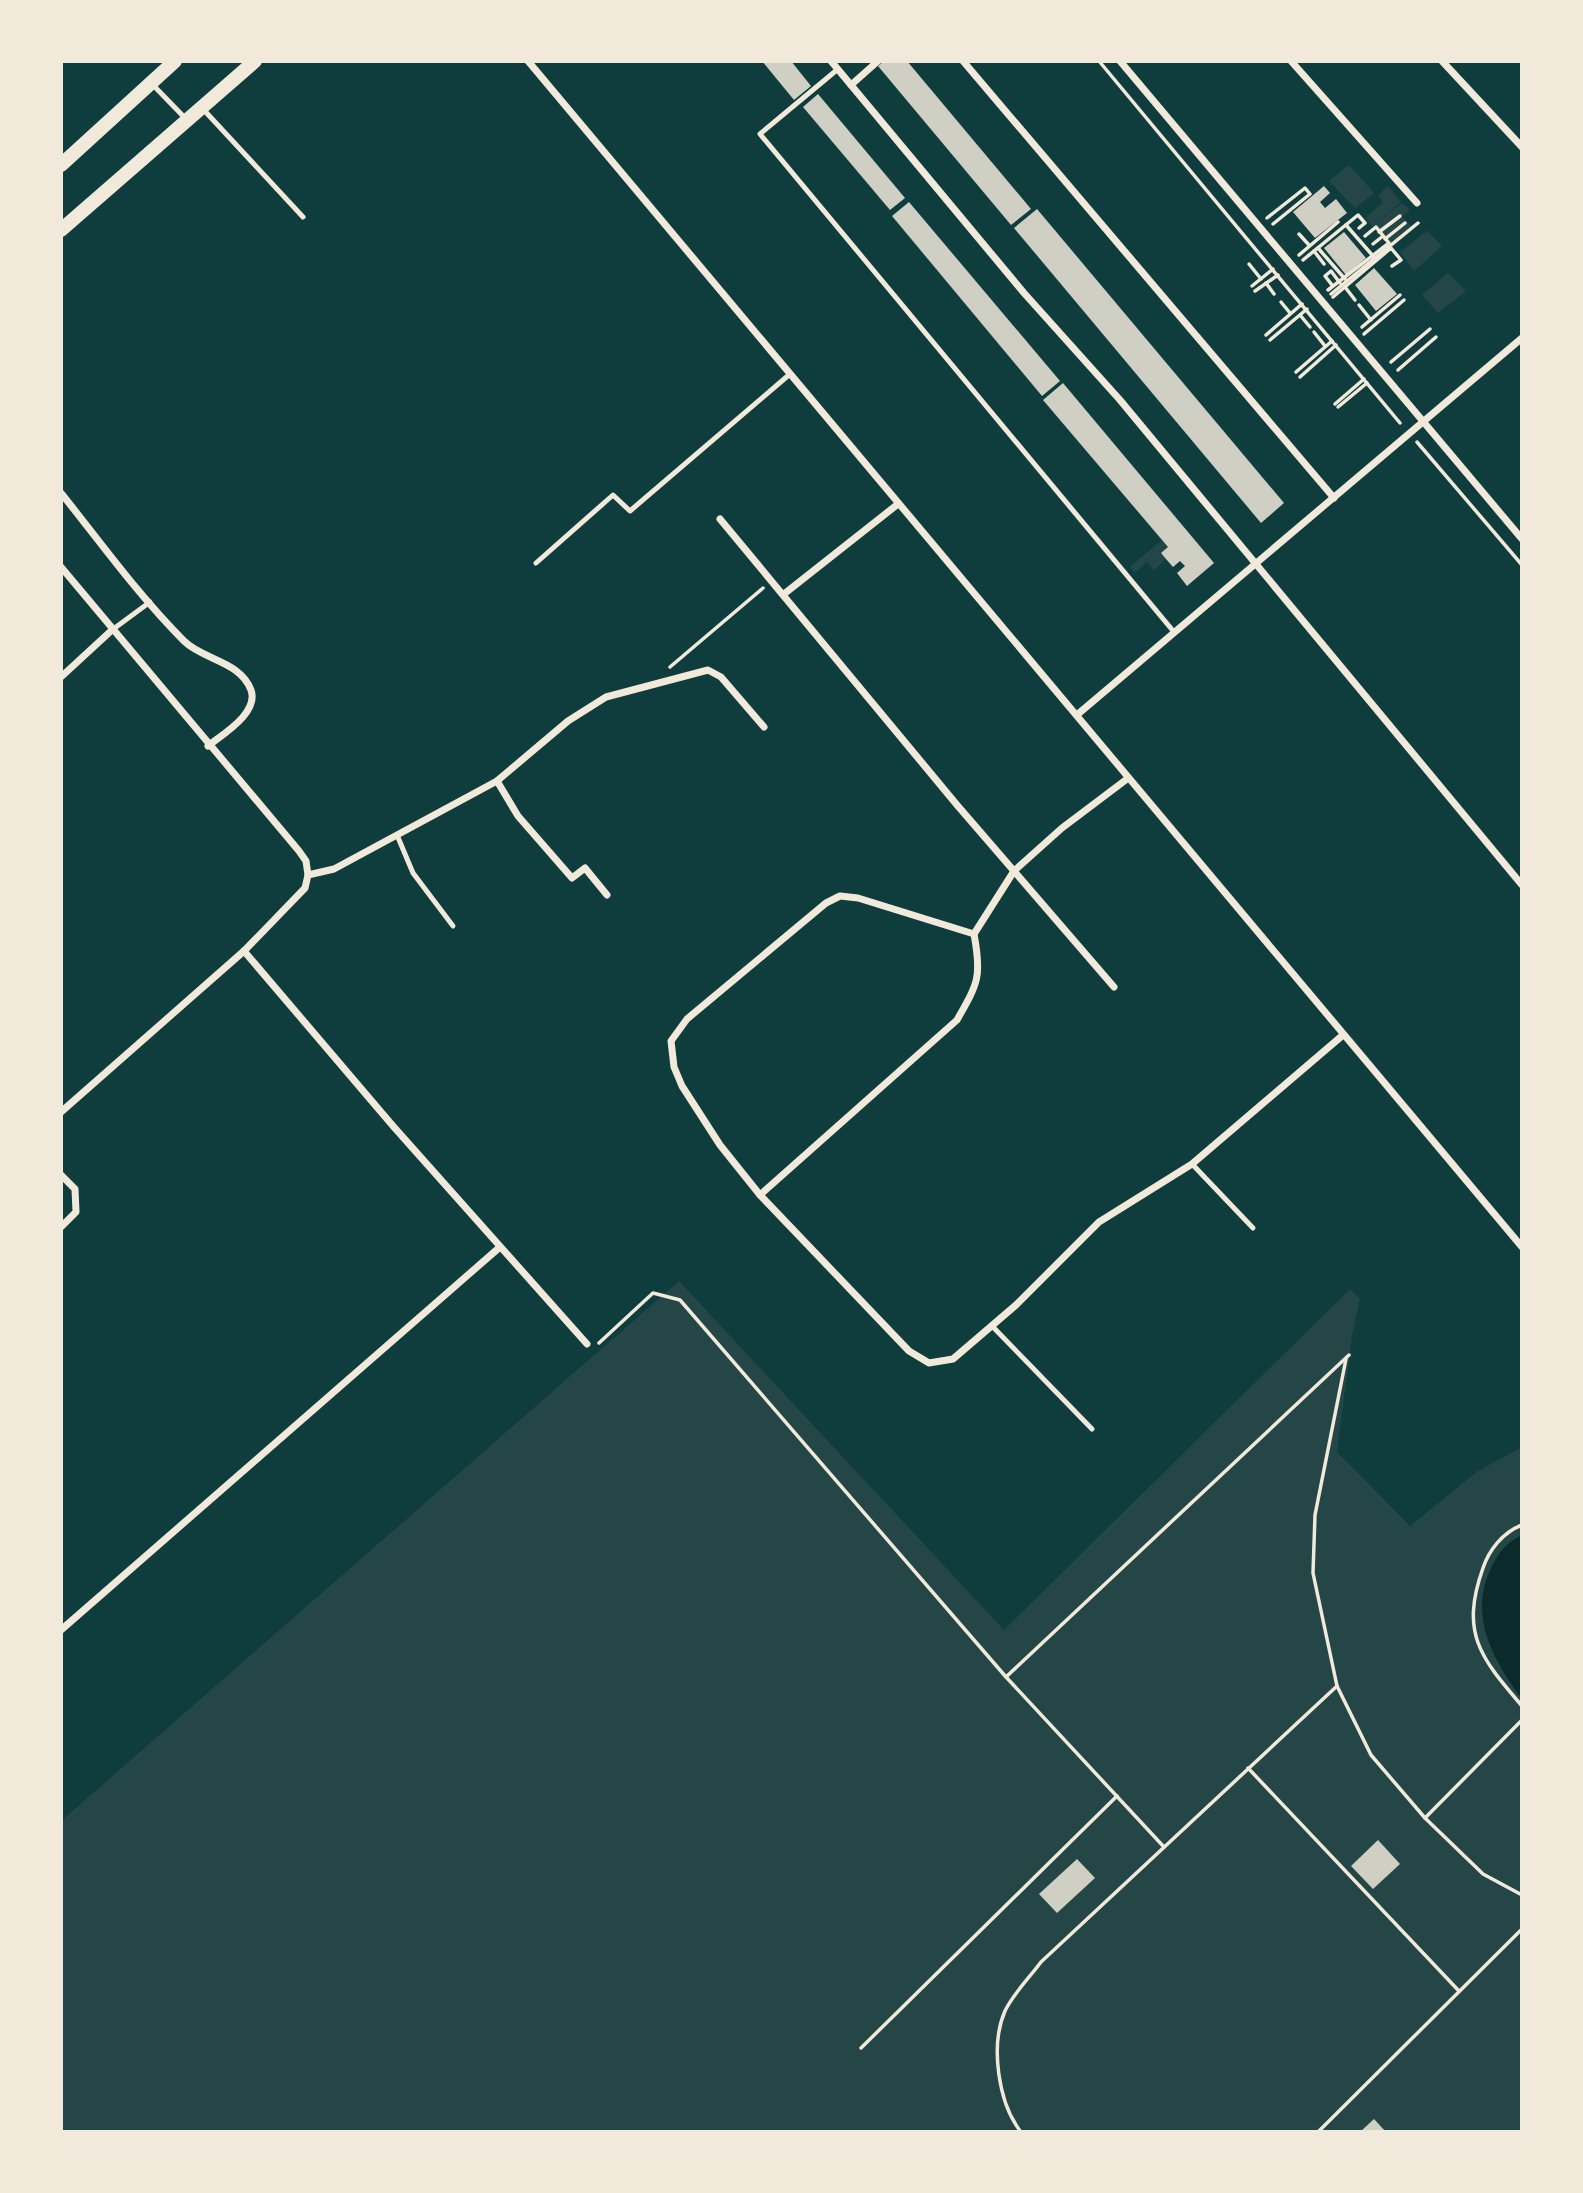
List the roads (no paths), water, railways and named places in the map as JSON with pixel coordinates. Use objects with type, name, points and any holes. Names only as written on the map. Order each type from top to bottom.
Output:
[{"type":"main road","points":[[61,165],[174,61]]},
{"type":"main road","points":[[61,230],[255,61]]},
{"type":"street","points":[[528,61],[898,504],[1078,714],[1127,779],[1522,1247]]},
{"type":"street","points":[[831,61],[1024,293],[1120,400],[1522,885]]},
{"type":"street","points":[[851,85],[878,61]]},
{"type":"street","points":[[963,61],[1334,498]]},
{"type":"street","points":[[1120,61],[1522,539]]},
{"type":"street","points":[[1291,61],[1417,202]]},
{"type":"street","points":[[1441,61],[1522,147]]},
{"type":"street","points":[[1078,714],[1522,338]]},
{"type":"street","points":[[61,493],[186,643],[233,667],[251,690],[252,701],[247,713],[208,746]]},
{"type":"street","points":[[784,594],[898,504]]},
{"type":"street","points":[[720,519],[1114,987]]},
{"type":"street","points":[[61,567],[208,746],[299,851],[306,861],[308,875],[305,888],[244,951],[61,1112]]},
{"type":"street","points":[[61,677],[112,630]]},
{"type":"street","points":[[308,875],[334,869],[496,781],[568,721],[606,697],[708,670],[721,677],[764,727]]},
{"type":"street","points":[[760,1195],[957,1020],[977,985],[980,962],[974,934],[1014,870],[1062,828],[1127,779]]},
{"type":"street","points":[[496,781],[518,816],[572,878],[584,869],[607,895]]},
{"type":"street","points":[[974,934],[858,898],[840,896],[826,903],[687,1019],[671,1041],[674,1067],[682,1086],[720,1145],[760,1195],[909,1351],[929,1363],[953,1359],[992,1326],[1099,1222],[1192,1164],[1343,1035]]},
{"type":"street","points":[[244,951],[587,1344]]},
{"type":"street","points":[[61,1175],[75,1189],[76,1212],[61,1227]]},
{"type":"street","points":[[61,1630],[500,1247]]},
{"type":"lane","points":[[838,69],[760,134],[1174,632]]},
{"type":"lane","points":[[151,82],[188,121]]},
{"type":"lane","points":[[202,108],[303,217]]},
{"type":"lane","points":[[536,563],[613,495],[630,510],[790,374]]},
{"type":"lane","points":[[112,630],[150,602]]},
{"type":"lane","points":[[397,835],[413,873],[453,926]]},
{"type":"lane","points":[[1192,1164],[1253,1228]]},
{"type":"lane","points":[[992,1326],[1093,1429]]}]
